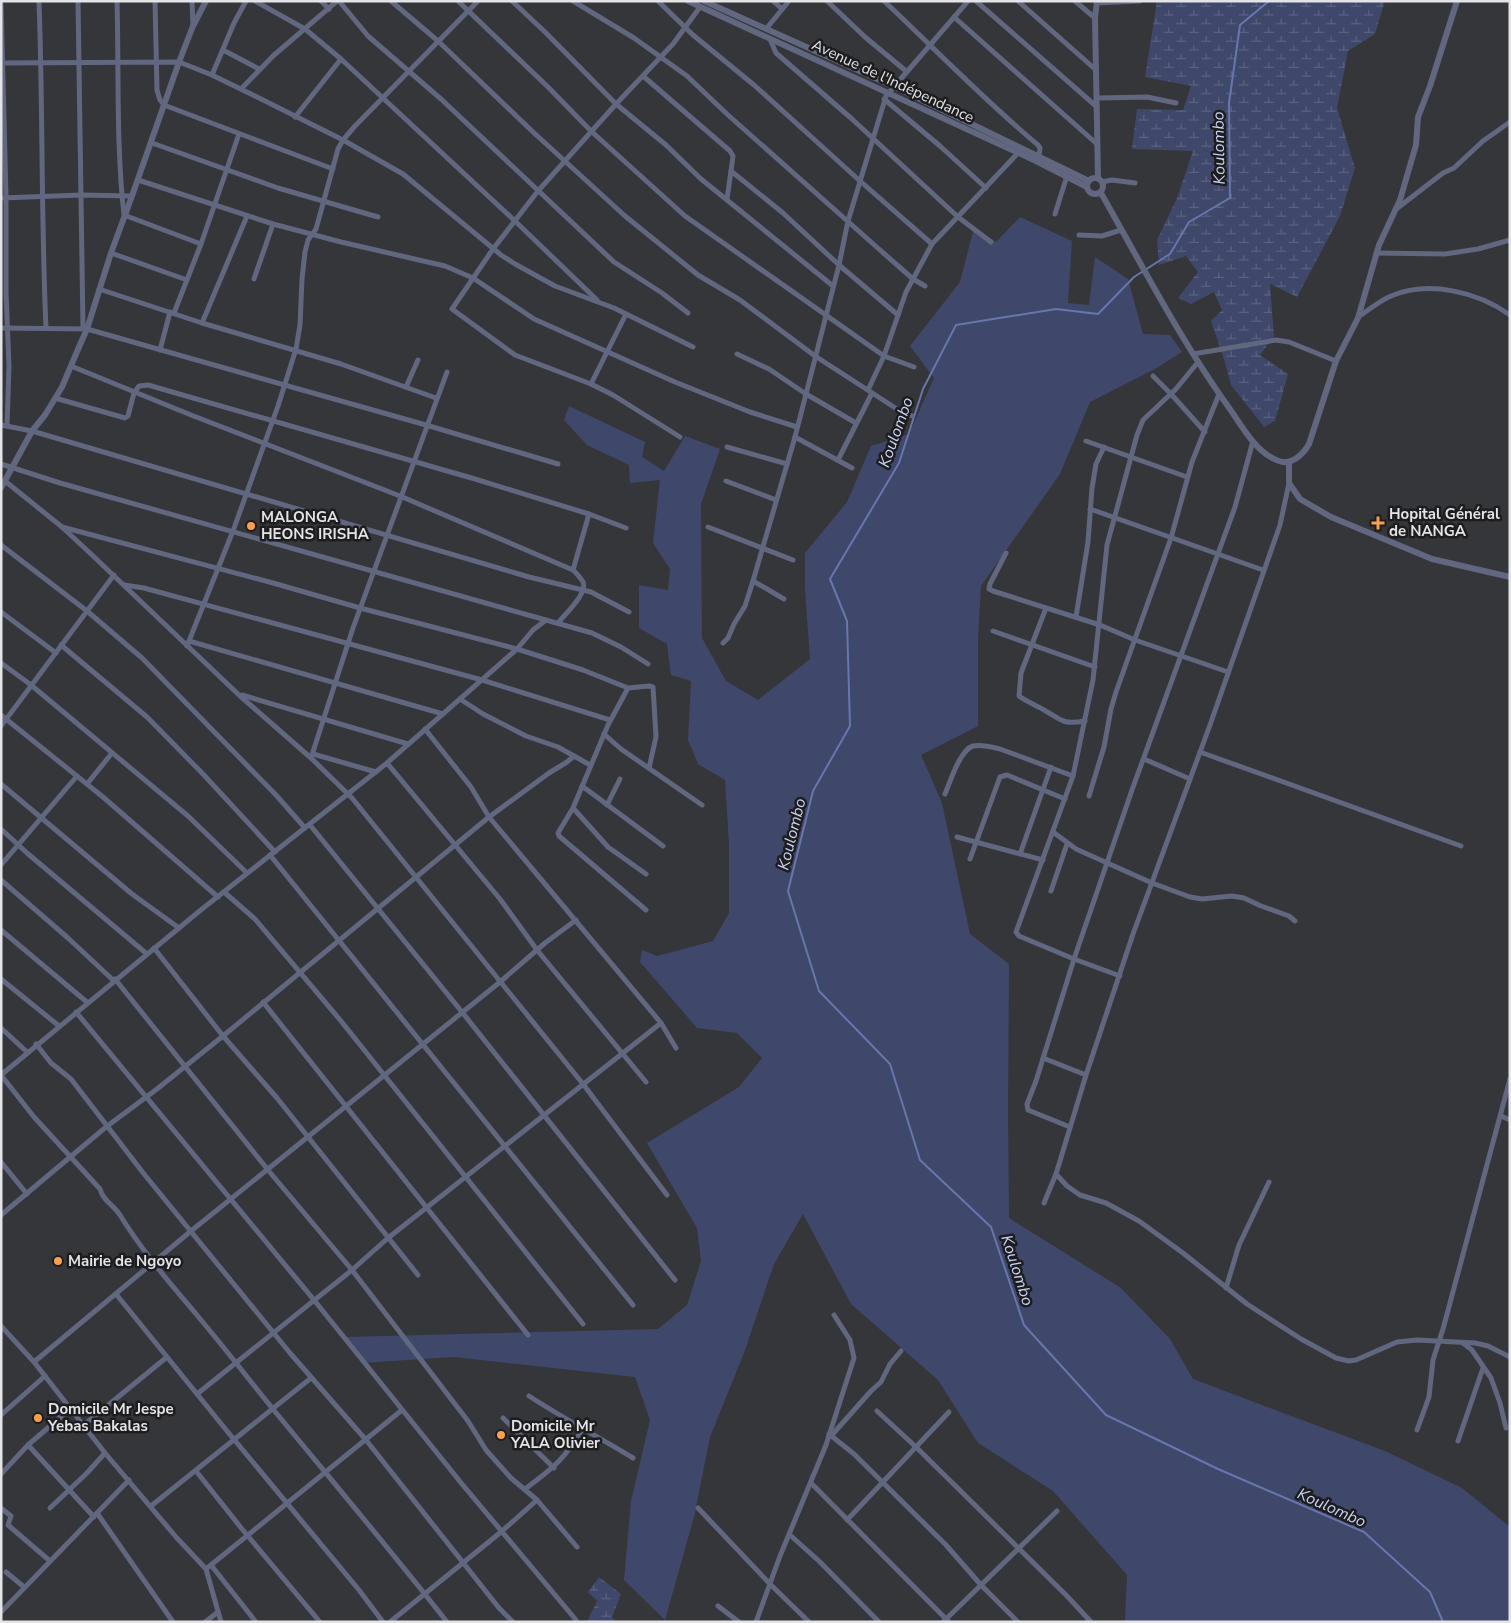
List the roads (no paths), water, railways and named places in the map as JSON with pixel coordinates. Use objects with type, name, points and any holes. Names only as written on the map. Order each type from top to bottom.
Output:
[{"type":"street","points":[[1,1],[4,328],[9,366],[4,425],[32,431],[601,596],[629,612]]},
{"type":"street","points":[[39,1],[42,242],[46,328]]},
{"type":"street","points":[[78,1],[85,329]]},
{"type":"street","points":[[117,1],[124,215]]},
{"type":"street","points":[[155,1],[157,90],[164,106],[333,169]]},
{"type":"street","points":[[192,1],[193,26]]},
{"type":"street","points":[[1,488],[32,431],[45,416],[71,366],[124,215],[152,143],[179,62],[193,26],[206,1]]},
{"type":"street","points":[[212,75],[246,1]]},
{"type":"street","points":[[255,1],[305,29],[341,59],[599,302]]},
{"type":"street","points":[[321,1],[328,9]]},
{"type":"street","points":[[241,89],[260,69],[338,1],[368,36],[410,71],[614,262],[662,293],[688,313]]},
{"type":"street","points":[[391,1],[438,42],[625,216],[698,275],[740,300],[816,356],[897,409],[912,416]]},
{"type":"street","points":[[458,1],[591,132],[685,216],[884,356],[914,367]]},
{"type":"street","points":[[188,643],[246,494],[296,350],[300,325],[305,252],[308,240],[316,229],[338,149],[343,140],[478,1]]},
{"type":"street","points":[[512,1],[616,104],[666,145],[701,180],[833,286]]},
{"type":"street","points":[[573,1],[660,56],[687,76],[728,116],[913,279],[926,286]]},
{"type":"street","points":[[658,1],[686,28],[754,85],[932,244]]},
{"type":"street","name":"Avenue de l'Indépendance","points":[[688,1],[720,9],[893,86],[1039,156],[1088,184]]},
{"type":"street","points":[[719,1],[720,9]]},
{"type":"street","points":[[773,1],[782,9]]},
{"type":"street","points":[[766,29],[789,1]]},
{"type":"street","points":[[827,1],[865,37],[906,71]]},
{"type":"street","points":[[884,1],[1000,113],[1038,145],[1040,148],[1039,156]]},
{"type":"street","points":[[723,643],[728,638],[745,606],[753,581],[795,437],[839,265],[848,221],[884,99],[893,86],[968,1]]},
{"type":"street","points":[[976,1],[1097,107]]},
{"type":"street","points":[[1018,1],[1096,70]]},
{"type":"street","points":[[1075,1],[1095,18]]},
{"type":"street","points":[[1100,193],[1147,278],[1219,394],[1253,441],[1280,462],[1289,462],[1304,453],[1309,444],[1336,361],[1358,318],[1376,253],[1400,200],[1410,168],[1416,145],[1418,117],[1457,1]]},
{"type":"street","points":[[1135,183],[1100,180],[1092,178],[1088,184],[1088,192],[1096,195],[1104,188],[1100,180],[1097,144],[1096,2],[1140,2]]},
{"type":"street","points":[[680,437],[629,404],[591,384],[515,355],[452,309],[493,249],[538,191],[673,44],[702,4]]},
{"type":"street","name":"Avenue de l'Indépendance","points":[[702,4],[770,39],[1088,184]]},
{"type":"street","points":[[954,17],[1097,144]]},
{"type":"street","points":[[770,39],[776,53],[958,217],[991,242]]},
{"type":"street","points":[[223,50],[260,69]]},
{"type":"street","points":[[295,117],[341,59]]},
{"type":"street","points":[[2,63],[179,62],[212,75],[343,140],[403,174],[493,249],[537,277],[626,314],[693,347]]},
{"type":"street","points":[[643,76],[730,151],[733,156],[726,199]]},
{"type":"street","points":[[1098,98],[1147,97],[1176,103]]},
{"type":"street","points":[[884,99],[986,188]]},
{"type":"street","points":[[1395,210],[1443,173],[1454,168],[1483,141],[1510,122]]},
{"type":"street","points":[[160,350],[172,312],[201,244],[239,134]]},
{"type":"street","points":[[152,143],[324,202],[378,217]]},
{"type":"street","points":[[838,460],[870,391],[913,279],[932,244],[1018,153]]},
{"type":"street","points":[[730,170],[898,315]]},
{"type":"street","points":[[1054,214],[1067,176]]},
{"type":"street","points":[[138,180],[273,224],[445,266],[473,278],[534,319],[750,412],[797,427]]},
{"type":"street","points":[[3,198],[82,195],[132,196]]},
{"type":"street","points":[[124,215],[201,244]]},
{"type":"street","points":[[202,323],[247,216]]},
{"type":"street","points":[[254,279],[273,224]]},
{"type":"street","points":[[1078,235],[1102,236],[1121,230]]},
{"type":"street","points":[[1376,253],[1445,254],[1478,249],[1510,240]]},
{"type":"street","points":[[111,252],[186,280]]},
{"type":"street","points":[[99,289],[202,323],[367,372],[436,398]]},
{"type":"street","points":[[1358,318],[1391,296],[1412,291],[1436,289],[1475,297],[1496,305],[1510,315]]},
{"type":"street","points":[[591,384],[626,314]]},
{"type":"street","points":[[4,328],[85,329],[284,384],[558,464]]},
{"type":"street","points":[[1193,354],[1276,340],[1289,342],[1336,361]]},
{"type":"street","points":[[737,354],[769,369],[806,394],[856,423]]},
{"type":"street","points":[[406,387],[418,360]]},
{"type":"street","points":[[1120,976],[1074,959],[1017,934],[1017,930],[1073,776],[1095,667],[1107,545],[1130,456],[1143,420],[1171,394],[1198,362]]},
{"type":"street","points":[[71,366],[264,444],[400,496],[573,570],[583,582],[582,591],[576,602],[558,623]]},
{"type":"street","points":[[312,756],[360,608],[447,372]]},
{"type":"street","points":[[1153,376],[1205,432]]},
{"type":"street","points":[[55,398],[122,419],[128,416],[134,392],[139,386],[148,385],[413,461],[589,514],[626,528]]},
{"type":"street","points":[[1089,796],[1104,747],[1111,709],[1171,538],[1187,477],[1219,394]]},
{"type":"street","points":[[795,437],[852,468]]},
{"type":"street","points":[[1086,441],[1187,477]]},
{"type":"street","points":[[1070,1127],[1027,1108],[1027,1104],[1074,959],[1235,507],[1253,441]]},
{"type":"street","points":[[727,447],[787,464]]},
{"type":"street","points":[[1076,618],[1088,542],[1096,464],[1104,447]]},
{"type":"street","points":[[1044,1202],[1056,1174],[1086,1075],[1152,883],[1280,524],[1289,484],[1289,462]]},
{"type":"street","points":[[1,464],[60,483],[592,632],[622,647],[648,664]]},
{"type":"street","points":[[5,481],[62,527],[188,643],[239,694],[312,756],[349,794],[583,1084],[667,1195]]},
{"type":"street","points":[[726,481],[776,500]]},
{"type":"street","points":[[1289,484],[1300,499],[1331,517],[1432,560],[1510,576]]},
{"type":"street","points":[[1090,509],[1263,570]]},
{"type":"street","points":[[573,570],[589,514]]},
{"type":"street","points":[[62,527],[517,649],[583,670],[628,688],[650,686],[653,688],[656,737],[649,768]]},
{"type":"street","points":[[708,527],[793,560]]},
{"type":"street","points":[[1,545],[88,611],[148,664],[307,827],[377,908],[462,1012],[675,1280]]},
{"type":"street","points":[[1006,553],[990,584],[989,589],[992,592],[1100,625],[1136,640],[1228,672]]},
{"type":"street","points":[[1,726],[4,717],[56,653],[114,575]]},
{"type":"street","points":[[753,581],[784,599]]},
{"type":"street","points":[[124,585],[144,588],[482,680],[610,720]]},
{"type":"street","points":[[1046,608],[1021,673],[1019,696],[1047,711],[1058,720],[1066,722],[1085,721]]},
{"type":"street","points":[[1,612],[56,653]]},
{"type":"street","points":[[447,1622],[154,1264],[120,1215],[104,1199],[100,1189],[34,1117],[1,1075],[114,980],[387,763],[517,649],[532,630],[546,620]]},
{"type":"street","points":[[993,631],[1095,667]]},
{"type":"street","points":[[188,643],[443,714]]},
{"type":"street","points":[[62,645],[152,723],[272,853],[503,1146],[633,1305]]},
{"type":"street","points":[[1,663],[31,685],[188,816],[247,873]]},
{"type":"street","points":[[628,688],[610,720],[573,808],[558,831],[559,836],[646,910]]},
{"type":"street","points":[[239,694],[408,744]]},
{"type":"street","points":[[460,698],[483,714],[526,736],[558,747],[590,765]]},
{"type":"street","points":[[4,717],[162,847],[218,897]]},
{"type":"street","points":[[425,729],[471,787],[489,816],[661,1023],[676,1048]]},
{"type":"street","points":[[604,734],[621,749],[702,805]]},
{"type":"street","points":[[945,794],[963,753],[972,746],[988,746],[1000,749],[1073,776]]},
{"type":"street","points":[[1200,752],[1461,846]]},
{"type":"street","points":[[87,784],[112,753]]},
{"type":"street","points":[[312,756],[376,772]]},
{"type":"street","points":[[1,1215],[106,1127],[146,1098],[223,1036],[489,816],[574,756]]},
{"type":"street","points":[[1144,759],[1190,779]]},
{"type":"street","points":[[387,763],[500,899],[537,950],[646,1082]]},
{"type":"street","points":[[1020,854],[1052,767]]},
{"type":"street","points":[[970,859],[1000,777],[1007,775],[1065,799]]},
{"type":"street","points":[[1,865],[77,776]]},
{"type":"street","points":[[607,806],[620,779]]},
{"type":"street","points":[[1,784],[132,894],[179,928]]},
{"type":"street","points":[[582,786],[663,846]]},
{"type":"street","points":[[573,808],[608,847],[646,874]]},
{"type":"street","points":[[1,829],[147,954]]},
{"type":"street","points":[[1053,832],[1066,844],[1152,883],[1190,897],[1202,899],[1232,896],[1244,898],[1289,916],[1295,921]]},
{"type":"street","points":[[957,837],[1043,860]]},
{"type":"street","points":[[1051,891],[1066,844]]},
{"type":"street","points":[[1,880],[114,980],[352,1270],[468,1420],[486,1450],[498,1465],[537,1500],[577,1547]]},
{"type":"street","points":[[224,892],[255,919],[385,1074],[583,1324]]},
{"type":"street","points":[[34,1362],[154,1264],[191,1231],[576,920]]},
{"type":"street","points":[[1,930],[88,1003]]},
{"type":"street","points":[[154,948],[223,1036],[277,1098],[418,1275]]},
{"type":"street","points":[[1,979],[59,1026]]},
{"type":"street","points":[[263,1002],[528,1335]]},
{"type":"street","points":[[76,1012],[314,1300],[501,1532],[576,1620]]},
{"type":"street","points":[[197,1394],[352,1270],[426,1207],[661,1023]]},
{"type":"street","points":[[1,1028],[27,1052]]},
{"type":"street","points":[[36,1044],[51,1063],[70,1079],[106,1127],[311,1378],[366,1440],[512,1622]]},
{"type":"street","points":[[1043,1058],[1086,1075]]},
{"type":"street","points":[[1417,1430],[1429,1397],[1433,1360],[1510,1079]]},
{"type":"street","points":[[1501,1116],[1510,1120]]},
{"type":"street","points":[[1,1162],[27,1194]]},
{"type":"street","points":[[1056,1174],[1080,1195],[1120,1210],[1150,1228],[1266,1317],[1342,1360],[1356,1360],[1396,1342],[1417,1340],[1463,1342],[1488,1346],[1510,1357]]},
{"type":"street","points":[[1226,1288],[1239,1246],[1269,1182]]},
{"type":"street","points":[[116,1294],[359,1590],[383,1622]]},
{"type":"street","points":[[756,1622],[780,1556],[830,1435],[854,1358],[850,1340],[834,1315]]},
{"type":"street","points":[[1,1326],[34,1362],[176,1537],[206,1569],[221,1622]]},
{"type":"street","points":[[1,1340],[8,1335]]},
{"type":"street","points":[[1463,1342],[1472,1350],[1491,1378],[1496,1389],[1506,1428]]},
{"type":"street","points":[[830,1435],[881,1382],[890,1364],[900,1351]]},
{"type":"street","points":[[85,1424],[167,1358]]},
{"type":"street","points":[[1458,1441],[1483,1368]]},
{"type":"street","points":[[1,1415],[45,1376]]},
{"type":"street","points":[[151,1506],[311,1378]]},
{"type":"street","points":[[529,1396],[565,1420],[583,1428],[633,1458]]},
{"type":"street","points":[[1,1474],[28,1445],[71,1408]]},
{"type":"street","points":[[206,1569],[402,1410]]},
{"type":"street","points":[[877,1411],[1068,1596],[1091,1622]]},
{"type":"street","points":[[847,1520],[949,1412]]},
{"type":"street","points":[[503,1418],[554,1468]]},
{"type":"street","points":[[525,1489],[554,1468],[575,1443],[583,1428]]},
{"type":"street","points":[[830,1435],[854,1454],[946,1545],[981,1585],[1018,1622]]},
{"type":"street","points":[[28,1445],[69,1490],[96,1515],[173,1622]]},
{"type":"street","points":[[50,1508],[106,1452]]},
{"type":"street","points":[[196,1471],[247,1536],[320,1622]]},
{"type":"street","points":[[1,1612],[129,1480]]},
{"type":"street","points":[[811,1483],[946,1621],[1057,1511]]},
{"type":"street","points":[[390,1622],[501,1532],[537,1500]]},
{"type":"street","points":[[1,1508],[11,1516],[8,1525],[50,1561]]},
{"type":"street","points":[[698,1508],[809,1622]]},
{"type":"street","points":[[790,1535],[820,1562],[879,1622]]},
{"type":"street","points":[[211,1565],[256,1622]]},
{"type":"street","points":[[6,1572],[24,1587]]},
{"type":"street","points":[[718,1606],[739,1622]]},
{"type":"street","points":[[205,1622],[218,1612]]},
{"type":"waterway","name":"Koulombo","points":[[1269,1],[1240,25],[1229,103],[1230,198],[1189,222],[1170,254],[1134,277],[1098,314],[1056,309],[956,325],[923,389],[899,463],[830,579],[847,621],[850,726],[813,791],[788,891],[819,991],[890,1064],[920,1160],[991,1227],[1024,1325],[1106,1415],[1218,1469],[1364,1532],[1430,1592],[1443,1622]]},
{"type":"place","name":"Hopital Général de NANGA","points":[[1378,523]]},
{"type":"place","name":"MALONGA HEONS IRISHA","points":[[251,526]]},
{"type":"place","name":"Mairie de Ngoyo","points":[[58,1261]]},
{"type":"place","name":"Domicile Mr Jespe Yebas Bakalas","points":[[38,1418]]},
{"type":"place","name":"Domicile Mr YALA Olivier","points":[[501,1435]]}]
